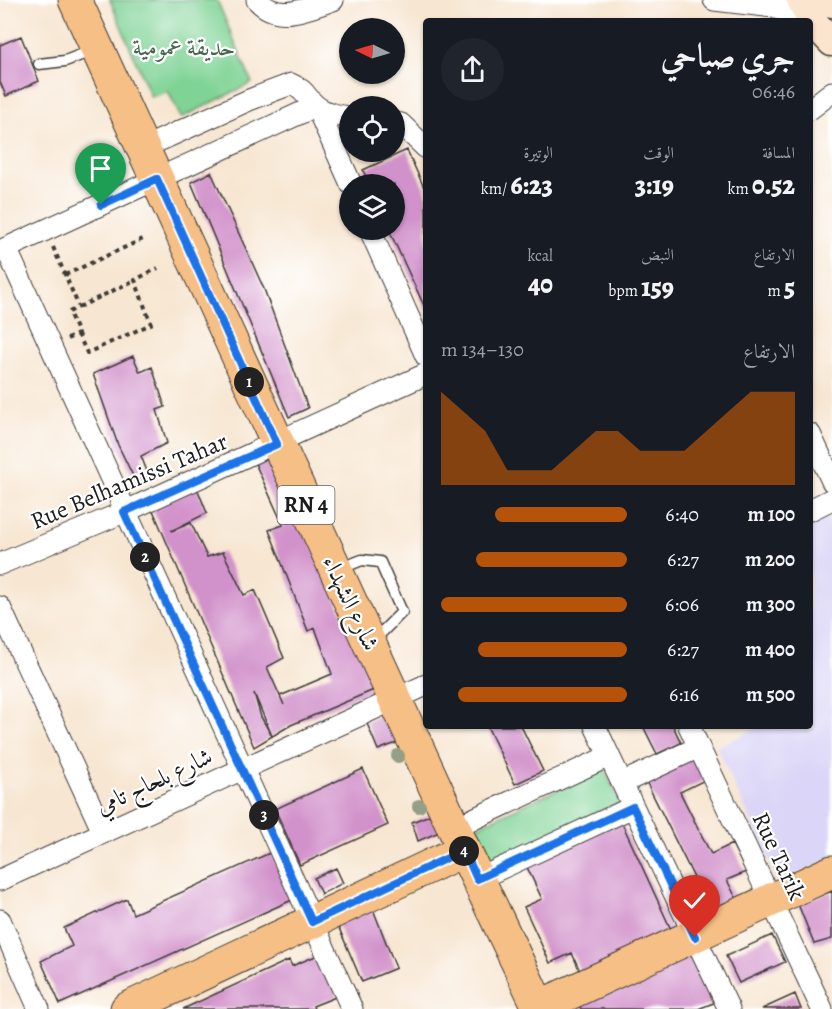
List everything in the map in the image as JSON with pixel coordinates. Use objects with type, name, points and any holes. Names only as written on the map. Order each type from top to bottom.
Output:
[{"type":"main road","name":"شارع الشهداء","points":[[75,0],[369,645],[538,1008]]},
{"type":"main road","points":[[127,1009],[465,852]]},
{"type":"main road","points":[[538,1008],[832,872]]},
{"type":"street","points":[[257,0],[266,10],[279,14],[333,0]]},
{"type":"street","points":[[714,0],[771,14],[819,6],[832,42]]},
{"type":"street","points":[[143,148],[220,112],[291,84],[304,89],[316,106],[347,174]]},
{"type":"street","points":[[813,107],[832,92]]},
{"type":"street","points":[[316,106],[339,116]]},
{"type":"street","points":[[316,106],[3,250],[51,347],[124,512],[352,1009]]},
{"type":"street","points":[[405,128],[423,145]]},
{"type":"street","points":[[374,240],[423,350]]},
{"type":"street","name":"Rue Belhamissi Tahar","points":[[0,564],[277,444],[423,375]]},
{"type":"street","points":[[813,440],[832,481]]},
{"type":"street","points":[[813,508],[832,499]]},
{"type":"street","points":[[0,607],[104,832]]},
{"type":"street","name":"شارع بلحاج تامي","points":[[0,880],[423,686]]},
{"type":"street","points":[[596,729],[729,1009]]},
{"type":"street","name":"Rue Tarik","points":[[690,729],[822,1009]]},
{"type":"street","points":[[622,783],[699,747]]},
{"type":"street","points":[[465,852],[609,756]]},
{"type":"street","points":[[465,852],[633,807]]},
{"type":"street","points":[[0,920],[39,1009]]},
{"type":"lane","points":[[39,64],[65,61],[97,49]]},
{"type":"lane","points":[[335,570],[362,560],[380,562],[402,612],[369,645]]},
{"type":"path","points":[[45,230],[79,307]]},
{"type":"path","points":[[65,275],[143,239]]},
{"type":"path","points":[[135,280],[151,324],[87,353],[69,312],[158,268]]},
{"type":"path","points":[[51,347],[78,334]]},
{"type":"shaded area","points":[[827,518],[832,528],[832,858],[779,882],[717,747],[756,729],[813,729],[813,525]]},
{"type":"green space","name":"حديقة عمومية","points":[[110,0],[217,0],[252,83],[181,118],[168,91],[151,97]]},
{"type":"green space","points":[[604,768],[620,803],[485,866],[469,830]]},
{"type":"building","points":[[21,36],[39,81],[6,96],[0,82],[0,45]]},
{"type":"building","points":[[407,150],[423,185],[423,304],[394,240],[405,240],[405,174],[365,174],[363,170],[381,162],[405,162],[405,151]]},
{"type":"building","points":[[211,172],[264,289],[308,408],[289,417],[191,182]]},
{"type":"building","points":[[133,356],[140,372],[152,367],[165,407],[157,410],[167,443],[141,456],[149,476],[136,482],[118,445],[93,374]]},
{"type":"building","points":[[272,455],[376,689],[291,725],[254,747],[152,508],[197,488],[207,513],[171,531],[191,523],[207,557],[223,552],[244,595],[255,590],[284,658],[267,667],[284,705],[280,696],[332,674],[315,628],[308,631],[269,530],[283,525],[255,463]],"holes":[[[254,693],[272,736],[261,717]]]},
{"type":"building","points":[[386,713],[399,742],[378,750],[366,721]]},
{"type":"building","points":[[488,729],[522,729],[543,771],[515,784]]},
{"type":"building","points":[[644,729],[674,729],[681,743],[657,754]]},
{"type":"building","points":[[695,755],[707,779],[680,792],[711,854],[732,844],[746,872],[727,880],[739,904],[713,916],[645,779]]},
{"type":"building","points":[[363,769],[388,825],[300,865],[275,809]]},
{"type":"building","points":[[432,814],[439,832],[418,841],[412,822]]},
{"type":"building","points":[[621,821],[673,934],[582,976],[572,953],[550,963],[524,907],[542,899],[526,865]]},
{"type":"building","points":[[272,852],[292,900],[60,1004],[41,961],[72,946],[64,928],[127,899],[133,914]]},
{"type":"building","points":[[336,868],[343,883],[321,894],[314,878]]},
{"type":"building","points":[[832,891],[832,939],[814,944],[798,904]]},
{"type":"building","points":[[371,904],[396,968],[362,982],[336,921]]},
{"type":"building","points":[[772,935],[785,962],[739,983],[726,956]]},
{"type":"building","points":[[691,953],[716,1002],[698,1009],[581,1009],[579,1004]]},
{"type":"building","points":[[318,955],[338,996],[313,1006],[314,1009],[183,1009],[289,960],[292,966]]},
{"type":"building","points":[[795,994],[801,1009],[762,1009]]},
{"type":"route","points":[[101,205],[157,179],[277,444],[124,512],[312,922],[464,850],[477,879],[633,807],[695,937]]}]
